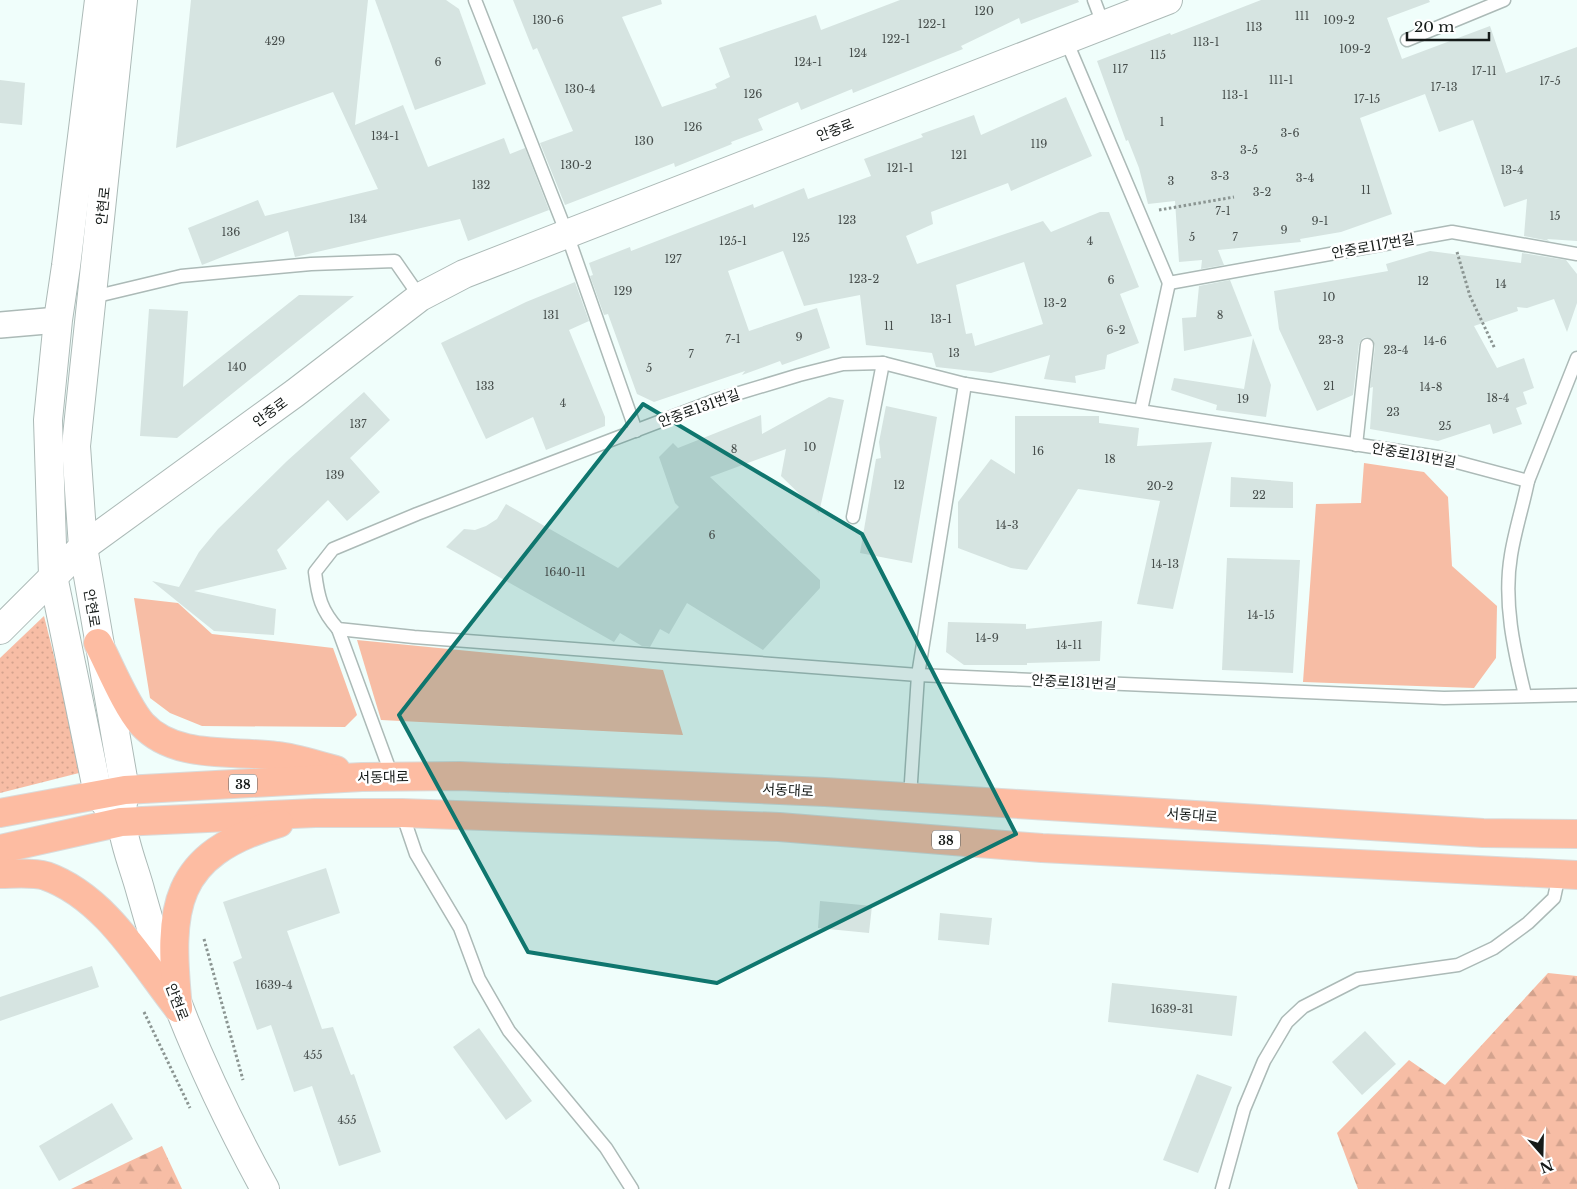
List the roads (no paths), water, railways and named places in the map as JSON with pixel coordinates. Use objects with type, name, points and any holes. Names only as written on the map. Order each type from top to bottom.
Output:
[{"type":"main road","name":"안현로","points":[[98,794],[53,576],[48,420],[58,320],[99,0]]},
{"type":"main road","name":"안현로","points":[[124,0],[94,296],[77,421],[76,446],[83,547],[98,643],[125,790],[121,822],[150,925],[178,1008],[228,1122],[265,1189]]},
{"type":"main road","name":"안중로","points":[[0,630],[83,547],[295,393],[420,297],[464,274],[1066,40],[1098,12],[1168,0]]},
{"type":"main road","points":[[98,643],[134,712],[142,724],[159,737],[176,745],[207,751],[278,756],[362,777]]},
{"type":"main road","name":"서동대로","points":[[0,813],[125,790],[362,777],[460,776],[910,797],[1474,833],[1577,834]]},
{"type":"main road","points":[[98,794],[121,822]]},
{"type":"main road","points":[[178,1008],[174,972],[176,914],[185,886],[198,865],[236,840],[259,829],[315,813]]},
{"type":"main road","name":"38","points":[[0,849],[121,822],[315,813],[402,813],[779,827],[1042,848],[1568,875]]},
{"type":"main road","points":[[0,874],[44,876],[81,894],[111,919],[178,1008]]},
{"type":"street","points":[[0,325],[58,320]]},
{"type":"lane","points":[[475,0],[567,234],[636,431]]},
{"type":"lane","points":[[1408,40],[1504,0]]},
{"type":"lane","points":[[1066,40],[1169,283],[1141,410]]},
{"type":"lane","name":"안중로117번길","points":[[1169,283],[1452,232],[1577,254]]},
{"type":"lane","points":[[94,296],[181,276],[310,264],[395,260],[420,297]]},
{"type":"lane","points":[[1356,444],[1367,345]]},
{"type":"lane","points":[[1525,695],[1513,645],[1508,598],[1511,556],[1528,481],[1577,358]]},
{"type":"lane","points":[[853,516],[883,363]]},
{"type":"lane","name":"안중로131번길","points":[[338,629],[324,614],[315,572],[333,549],[417,514],[716,400],[799,374],[842,364],[883,363],[965,384],[1438,457],[1528,481]]},
{"type":"lane","points":[[910,797],[918,676],[965,384]]},
{"type":"lane","points":[[392,776],[338,629],[414,637],[918,676]]},
{"type":"lane","name":"안중로131번길","points":[[918,676],[1444,698],[1577,695]]},
{"type":"lane","points":[[402,813],[416,854],[460,928],[479,979],[510,1031],[606,1148],[632,1189]]},
{"type":"lane","points":[[1222,1189],[1244,1109],[1264,1061],[1286,1022],[1303,1007],[1358,979],[1458,965],[1494,948],[1528,922],[1554,898],[1568,875]]}]
